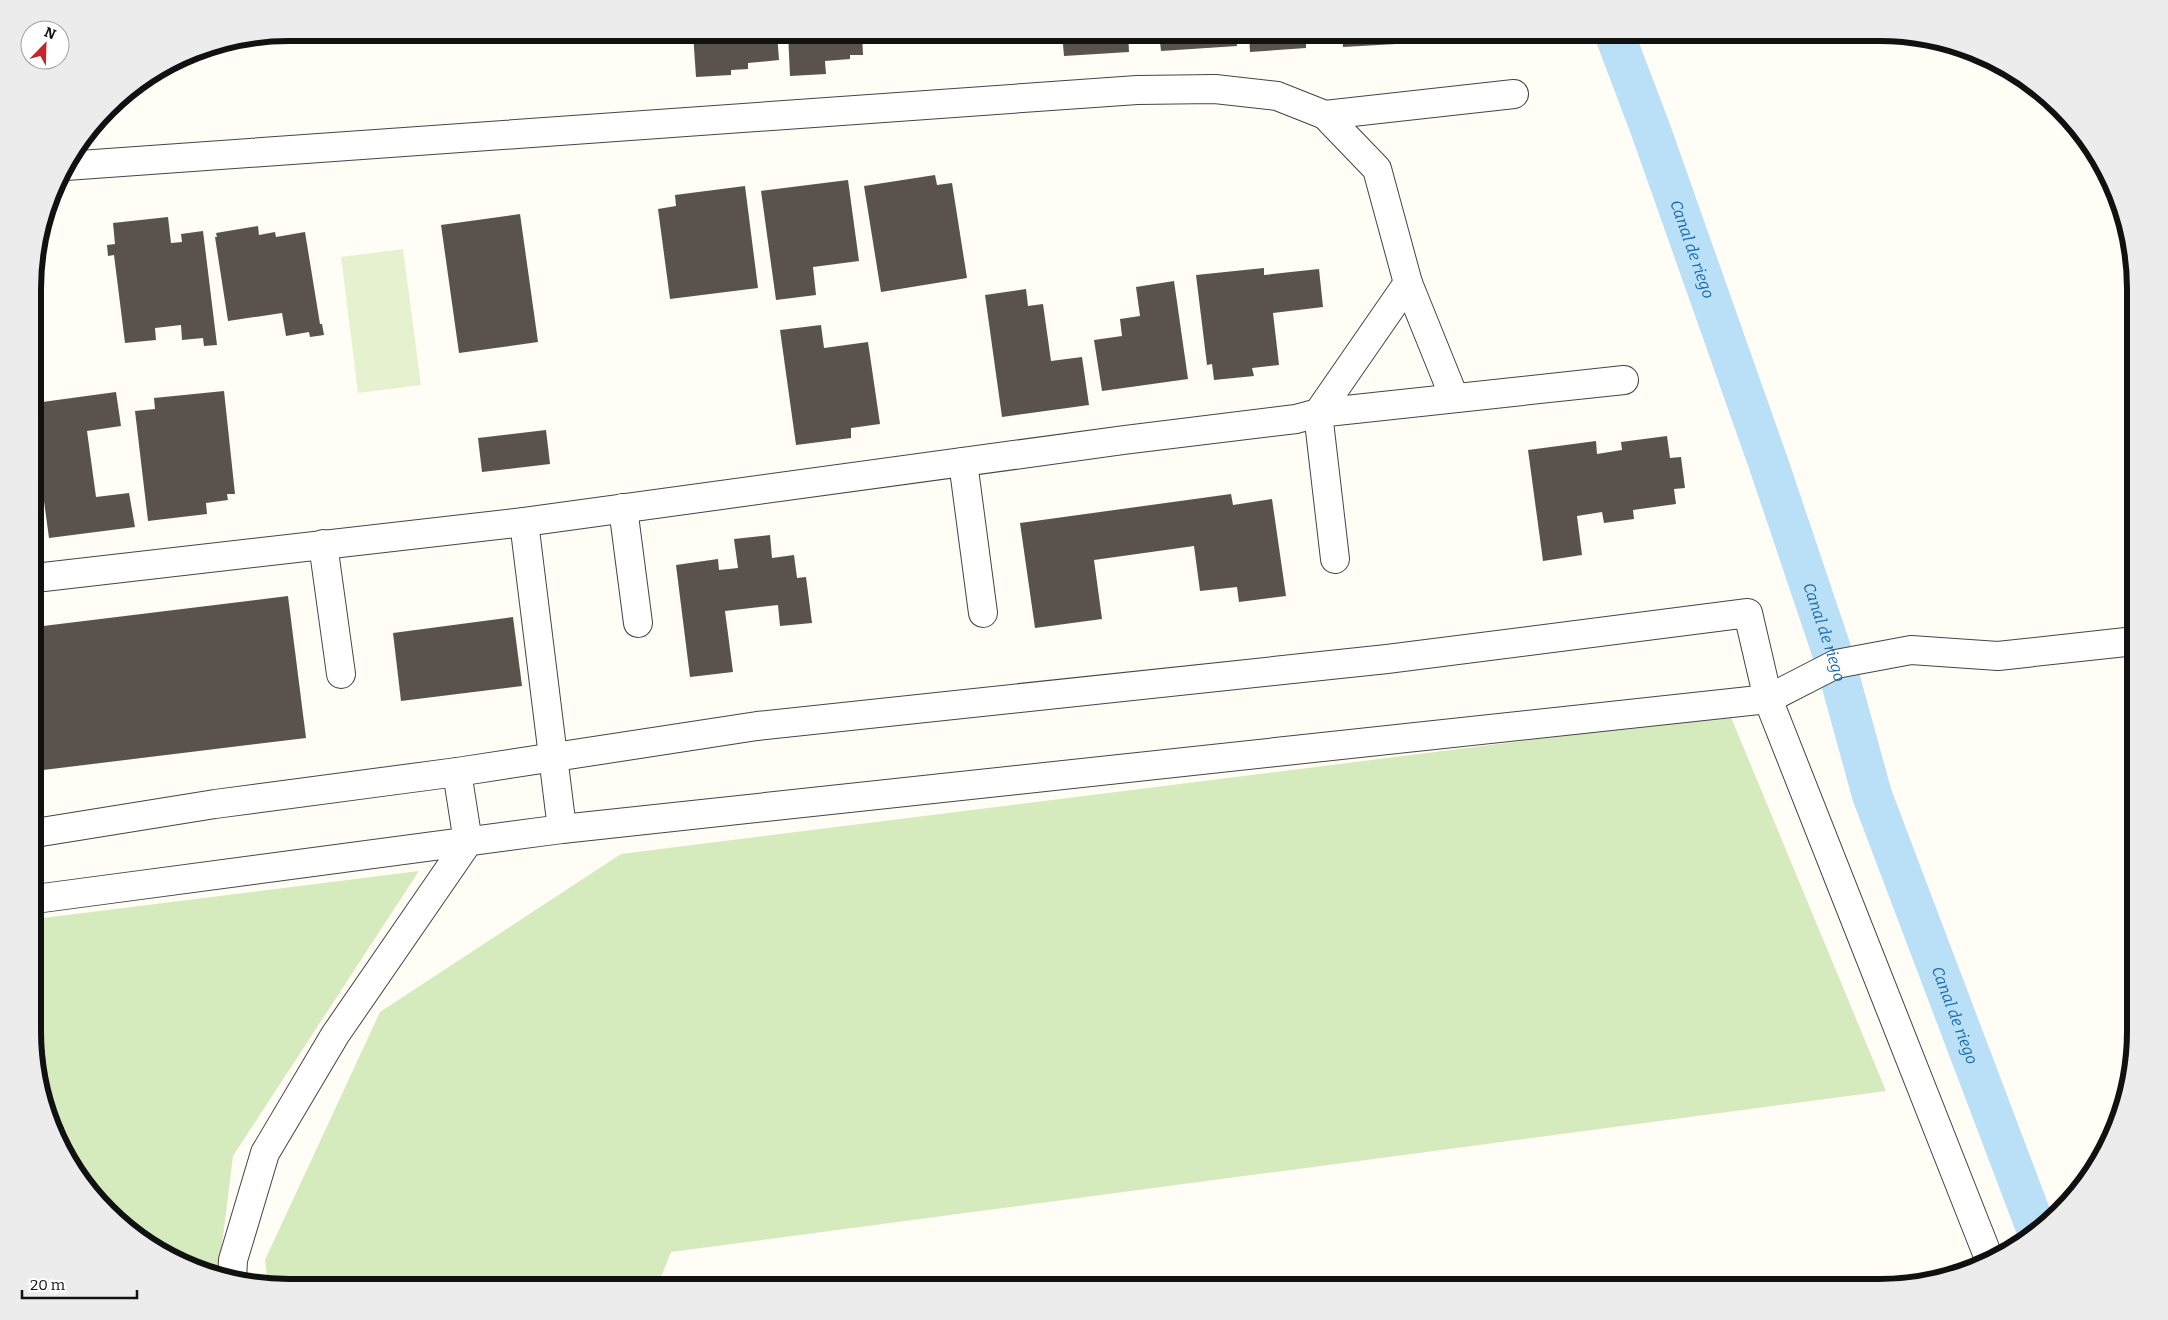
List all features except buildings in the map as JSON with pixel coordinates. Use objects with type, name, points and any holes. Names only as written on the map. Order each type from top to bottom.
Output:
[{"type":"street","points":[[74,165],[1137,90],[1215,89],[1277,96],[1325,114],[1377,169],[1408,283],[1454,397]]},
{"type":"street","points":[[1325,114],[1514,94]]},
{"type":"street","points":[[1335,559],[1318,413],[1408,283]]},
{"type":"street","points":[[41,577],[524,522],[1296,419],[1318,413],[1624,380]]},
{"type":"street","points":[[963,462],[983,613]]},
{"type":"street","points":[[623,508],[638,623]]},
{"type":"street","points":[[524,522],[562,829]]},
{"type":"street","points":[[323,544],[341,674]]},
{"type":"street","points":[[41,832],[215,804],[457,772],[757,726],[1387,659],[1748,613],[1768,699],[1988,1254]]},
{"type":"street","points":[[41,898],[562,829],[1768,699],[1836,664],[1911,650],[1998,656],[2127,642]]},
{"type":"street","points":[[232,1272],[233,1260],[265,1153],[335,1036],[468,842],[457,772]]},
{"type":"green space","points":[[403,249],[421,385],[358,393],[341,257]]},
{"type":"green space","points":[[1730,715],[1886,1091],[671,1252],[660,1279],[267,1278],[265,1260],[380,1012],[621,854]]},
{"type":"green space","points":[[419,871],[233,1156],[219,1269],[179,1253],[138,1228],[92,1182],[74,1155],[54,1111],[43,1064],[41,1031],[41,918]]},
{"type":"waterway","name":"Canal de riego","points":[[1617,41],[1650,128],[1769,465],[1836,664],[1872,795],[2034,1224]]}]
